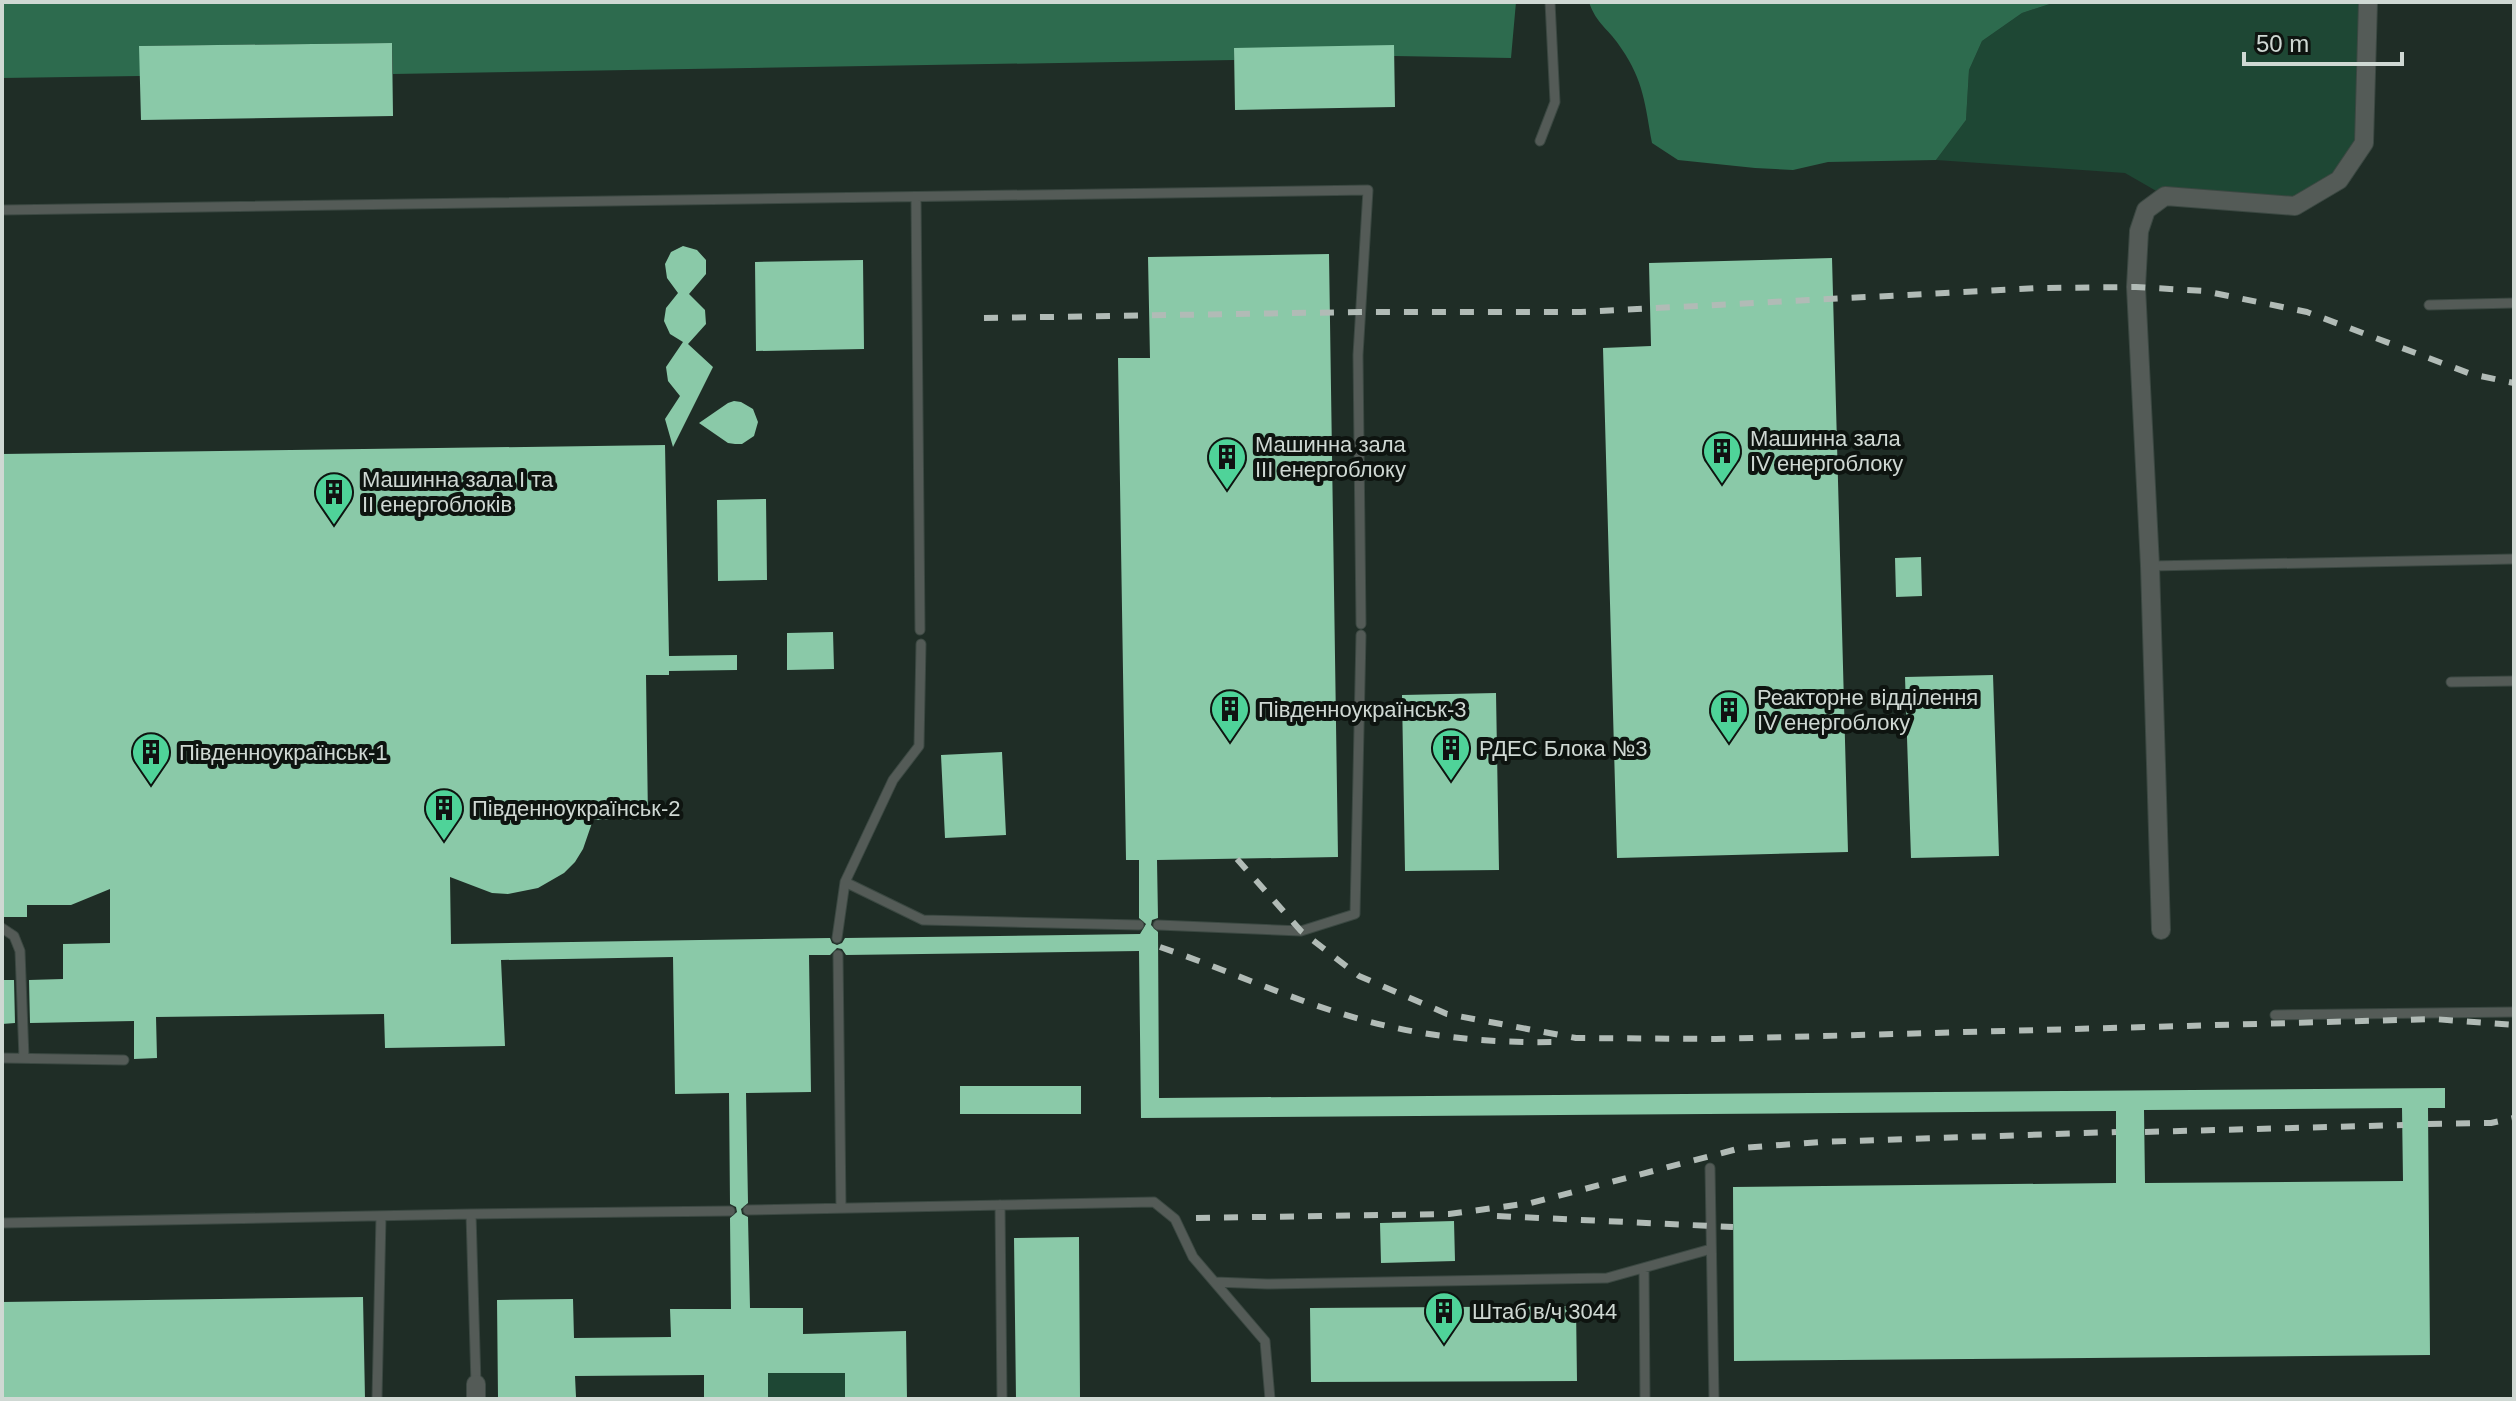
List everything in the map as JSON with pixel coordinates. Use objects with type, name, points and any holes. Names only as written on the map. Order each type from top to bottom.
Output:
[{"type":"street","points":[[2161,930],[2150,566],[2136,287],[2139,231],[2146,210],[2165,196],[2295,206],[2339,180],[2364,143],[2368,2]]},
{"type":"lane","points":[[1540,141],[1555,102],[1550,2]]},
{"type":"lane","points":[[2,210],[1368,190],[1358,355],[1361,629],[1355,914],[1301,931],[1158,925]]},
{"type":"lane","points":[[916,197],[920,630]]},
{"type":"lane","points":[[2429,305],[2514,303]]},
{"type":"lane","points":[[2150,566],[2514,559]]},
{"type":"lane","points":[[837,938],[845,882],[893,780],[919,746],[921,644]]},
{"type":"lane","points":[[2451,682],[2514,681]]},
{"type":"lane","points":[[845,882],[923,920],[1139,925]]},
{"type":"lane","points":[[2,928],[14,936],[20,951],[24,1058]]},
{"type":"lane","points":[[838,955],[841,1208]]},
{"type":"lane","points":[[2275,1015],[2514,1012]]},
{"type":"lane","points":[[2,1058],[124,1060]]},
{"type":"lane","points":[[1710,1168],[1714,1399]]},
{"type":"lane","points":[[748,1210],[1154,1202],[1175,1219],[1193,1257],[1265,1341],[1270,1399]]},
{"type":"lane","points":[[1000,1205],[1002,1399]]},
{"type":"lane","points":[[2,1223],[730,1211]]},
{"type":"lane","points":[[471,1214],[476,1392]]},
{"type":"lane","points":[[377,1399],[381,1216]]},
{"type":"lane","points":[[1215,1282],[1267,1284],[1607,1278],[1711,1249]]},
{"type":"lane","points":[[1644,1268],[1645,1399]]},
{"type":"shaded area","points":[[2,2],[1516,2],[1511,58],[1234,48],[1234,60],[393,74],[392,43],[140,46],[140,76],[2,78]]},
{"type":"shaded area","points":[[1589,2],[2056,2],[2022,13],[1982,41],[1969,70],[1966,120],[1936,160],[1828,162],[1793,170],[1678,160],[1652,143],[1635,71],[1617,42],[1595,16]]},
{"type":"shaded area","points":[[2056,2],[2368,2],[2364,143],[2339,180],[2295,206],[2165,196],[2125,173],[1936,160],[1966,120],[1969,70],[1982,41],[2022,13]]},
{"type":"shaded area","points":[[768,1373],[845,1373],[845,1399],[768,1399]]},
{"type":"building","points":[[392,43],[393,116],[141,120],[139,46]]},
{"type":"building","points":[[1394,45],[1395,107],[1235,110],[1234,48]]},
{"type":"building","points":[[683,246],[697,250],[706,260],[706,274],[689,294],[705,310],[706,324],[688,344],[713,367],[673,447],[665,419],[680,396],[668,381],[666,367],[683,342],[670,334],[664,321],[666,308],[678,293],[667,278],[665,264],[671,252]]},
{"type":"building","points":[[1329,254],[1338,857],[1157,860],[1158,918],[1152,920],[1151,925],[1158,932],[1159,1098],[2445,1088],[2445,1108],[2428,1108],[2430,1355],[1734,1361],[1733,1187],[2116,1183],[2116,1111],[1141,1118],[1139,951],[846,955],[837,948],[830,955],[809,955],[811,1092],[746,1093],[748,1203],[741,1209],[742,1214],[748,1217],[750,1308],[803,1308],[803,1334],[906,1331],[907,1399],[845,1399],[845,1373],[768,1373],[768,1399],[704,1399],[704,1375],[575,1376],[576,1397],[498,1398],[497,1300],[573,1299],[574,1338],[671,1337],[670,1309],[731,1309],[730,1218],[737,1212],[736,1207],[730,1204],[729,1093],[675,1094],[673,957],[501,960],[505,1046],[385,1048],[384,1014],[156,1017],[157,1058],[134,1059],[134,1021],[30,1023],[29,980],[63,979],[63,944],[110,943],[110,889],[71,905],[27,905],[27,917],[2,917],[2,454],[665,445],[669,656],[737,655],[737,670],[669,671],[669,675],[646,675],[648,819],[593,820],[575,862],[564,873],[538,888],[508,894],[492,893],[450,877],[451,944],[830,938],[837,945],[845,938],[1140,934],[1146,924],[1139,918],[1139,860],[1126,860],[1118,358],[1150,358],[1148,257]],"holes":[[[2402,1108],[2403,1181],[2145,1183],[2144,1110]]]},
{"type":"building","name":"Машинна зала IV енергоблоку","points":[[1832,258],[1848,852],[1617,858],[1603,348],[1651,346],[1649,263]]},
{"type":"building","points":[[863,260],[864,349],[756,351],[755,262]]},
{"type":"building","points":[[734,401],[753,409],[758,422],[754,436],[742,444],[728,443],[699,423]]},
{"type":"building","points":[[766,499],[767,580],[718,581],[717,500]]},
{"type":"building","points":[[1921,557],[1922,596],[1896,597],[1895,558]]},
{"type":"building","points":[[833,632],[834,669],[787,670],[787,633]]},
{"type":"building","points":[[1993,675],[1999,856],[1911,858],[1905,677]]},
{"type":"building","name":"РДЕС Блока №3","points":[[1496,693],[1499,870],[1405,871],[1402,695]]},
{"type":"building","points":[[1002,752],[1006,835],[945,838],[941,755]]},
{"type":"building","points":[[2,980],[14,980],[15,1023],[2,1024]]},
{"type":"building","points":[[960,1086],[1081,1086],[1081,1114],[960,1114]]},
{"type":"building","points":[[1454,1221],[1455,1261],[1381,1263],[1380,1223]]},
{"type":"building","points":[[1079,1237],[1080,1399],[1016,1399],[1014,1238]]},
{"type":"building","points":[[363,1297],[365,1399],[2,1399],[2,1302]]},
{"type":"building","name":"Штаб в/ч 3044","points":[[1576,1306],[1577,1381],[1311,1382],[1310,1308]]},
{"type":"railway","points":[[984,318],[1581,312],[2040,288],[2136,287],[2204,291],[2307,312],[2471,374],[2514,383]]},
{"type":"railway","points":[[1237,859],[1301,931],[1359,976],[1447,1014],[1576,1038],[1716,1039],[2434,1019],[2514,1025]]},
{"type":"railway","points":[[1160,947],[1362,1020],[1432,1035],[1556,1042]]},
{"type":"railway","points":[[2428,1124],[2491,1123],[2514,1118]]},
{"type":"railway","points":[[2145,1132],[2403,1125]]},
{"type":"railway","points":[[1196,1218],[1449,1214],[1531,1203],[1741,1148],[1820,1142],[2116,1132]]},
{"type":"railway","points":[[1497,1216],[1733,1227]]},
{"type":"place","name":"Машинна зала IV енергоблоку","points":[[1722,485]]},
{"type":"place","name":"Машинна зала III енергоблоку","points":[[1227,491]]},
{"type":"place","name":"Машинна зала I та II енергоблоків","points":[[334,526]]},
{"type":"place","name":"Південноукраїнськ-3","points":[[1230,743]]},
{"type":"place","name":"Реакторне відділення IV енергоблоку","points":[[1729,744]]},
{"type":"place","name":"РДЕС Блока №3","points":[[1451,782]]},
{"type":"place","name":"Південноукраїнськ-1","points":[[151,786]]},
{"type":"place","name":"Південноукраїнськ-2","points":[[444,842]]},
{"type":"place","name":"Штаб в/ч 3044","points":[[1444,1345]]}]
